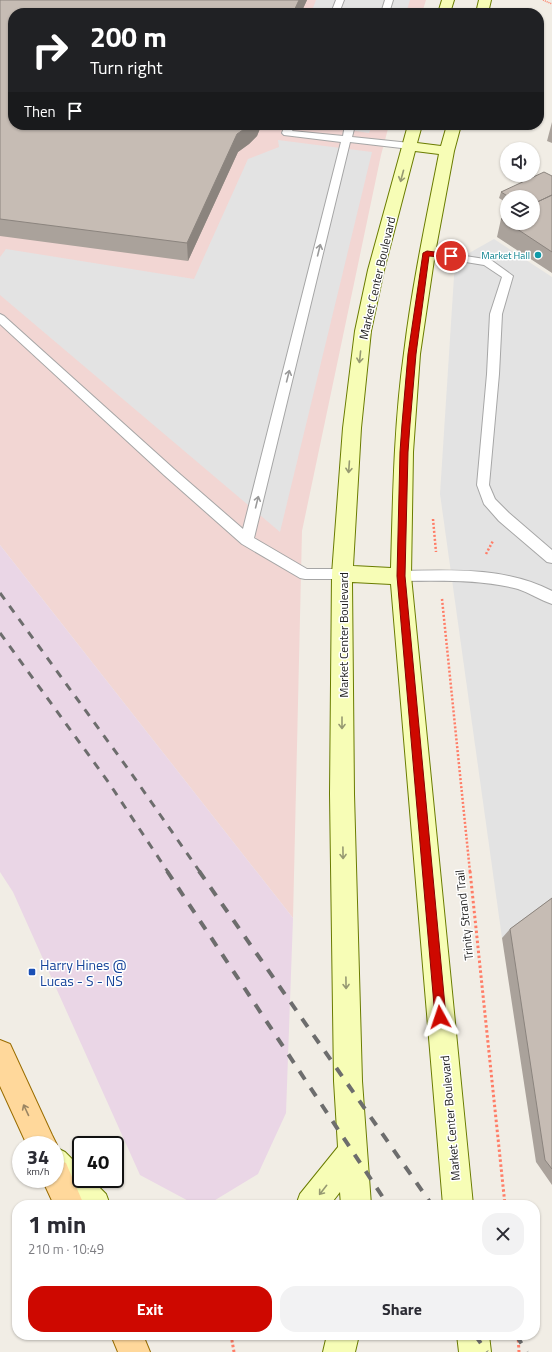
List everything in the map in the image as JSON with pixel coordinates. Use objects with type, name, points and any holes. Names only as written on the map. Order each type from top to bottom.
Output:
[{"type":"main road","points":[[0,1054],[38,1136]]},
{"type":"main road","points":[[61,1188],[67,1200]]},
{"type":"main road","points":[[129,1340],[134,1352]]},
{"type":"street","name":"Market Center Boulevard","points":[[453,130],[447,151],[427,253],[412,354],[404,452],[401,576],[458,1200]]},
{"type":"street","name":"Market Center Boulevard","points":[[356,1200],[348,1081],[342,802],[342,574],[352,428],[363,331],[376,270],[412,136]]},
{"type":"street","points":[[412,136],[447,151]]},
{"type":"street","points":[[342,574],[401,576]]},
{"type":"street","points":[[315,1200],[352,1152]]},
{"type":"street","points":[[64,1171],[91,1200]]},
{"type":"street","points":[[339,1352],[342,1340]]},
{"type":"street","points":[[474,1340],[475,1352]]},
{"type":"lane","points":[[294,130],[347,139],[412,136]]},
{"type":"lane","points":[[247,540],[349,130]]},
{"type":"lane","points":[[427,253],[487,262],[508,276],[496,314],[493,374],[483,485],[489,501],[504,517],[552,558]]},
{"type":"lane","points":[[0,318],[247,540],[305,574],[342,574]]},
{"type":"lane","points":[[401,576],[474,578],[515,583],[552,598]]},
{"type":"path","points":[[543,0],[552,4]]},
{"type":"path","points":[[474,578],[504,517]]},
{"type":"path","name":"Trinity Strand Trail","points":[[444,624],[504,1200]]},
{"type":"path","points":[[232,1340],[234,1352]]},
{"type":"path","points":[[518,1340],[519,1352]]},
{"type":"shaded area","points":[[0,0],[426,0],[424,8],[8,8],[8,130],[388,130],[381,155],[302,531],[293,918],[0,545]]},
{"type":"shaded area","points":[[316,0],[410,0],[408,8],[313,8]]},
{"type":"shaded area","points":[[350,130],[370,130],[369,133]]},
{"type":"shaded area","points":[[278,140],[372,152],[280,532],[0,295],[0,257],[6,249],[194,279],[248,159],[279,147]]},
{"type":"shaded area","points":[[494,239],[552,277],[552,902],[502,938],[440,494],[455,261]]},
{"type":"shaded area","points":[[0,545],[293,918],[286,1113],[258,1174],[215,1200],[187,1200],[140,1175],[124,1139],[124,1136],[122,1136],[13,892],[0,872]]},
{"type":"building","points":[[0,0],[299,0],[295,8],[8,8],[8,130],[243,130],[237,134],[187,243],[0,219]]},
{"type":"building","points":[[544,172],[552,176],[552,195],[540,201],[540,190],[505,190],[522,182],[540,182],[540,174]]},
{"type":"building","points":[[552,195],[552,252],[519,230],[540,230],[540,201]]},
{"type":"building","points":[[552,898],[552,1169],[545,1160],[510,929]]},
{"type":"railway","points":[[0,593],[131,773],[200,872]]},
{"type":"railway","points":[[0,633],[109,783],[168,872]]},
{"type":"railway","points":[[167,871],[385,1200]]},
{"type":"railway","points":[[199,871],[429,1200]]},
{"type":"railway","points":[[479,1340],[487,1352]]},
{"type":"railway","points":[[519,1340],[527,1352]]},
{"type":"place","name":"Market Hall","points":[[538,255]]},
{"type":"place","name":"Harry Hines @ Lucas - S - NS","points":[[32,972]]},
{"type":"route","points":[[440,1017],[401,576],[406,424],[412,354],[427,253],[451,256]]}]
